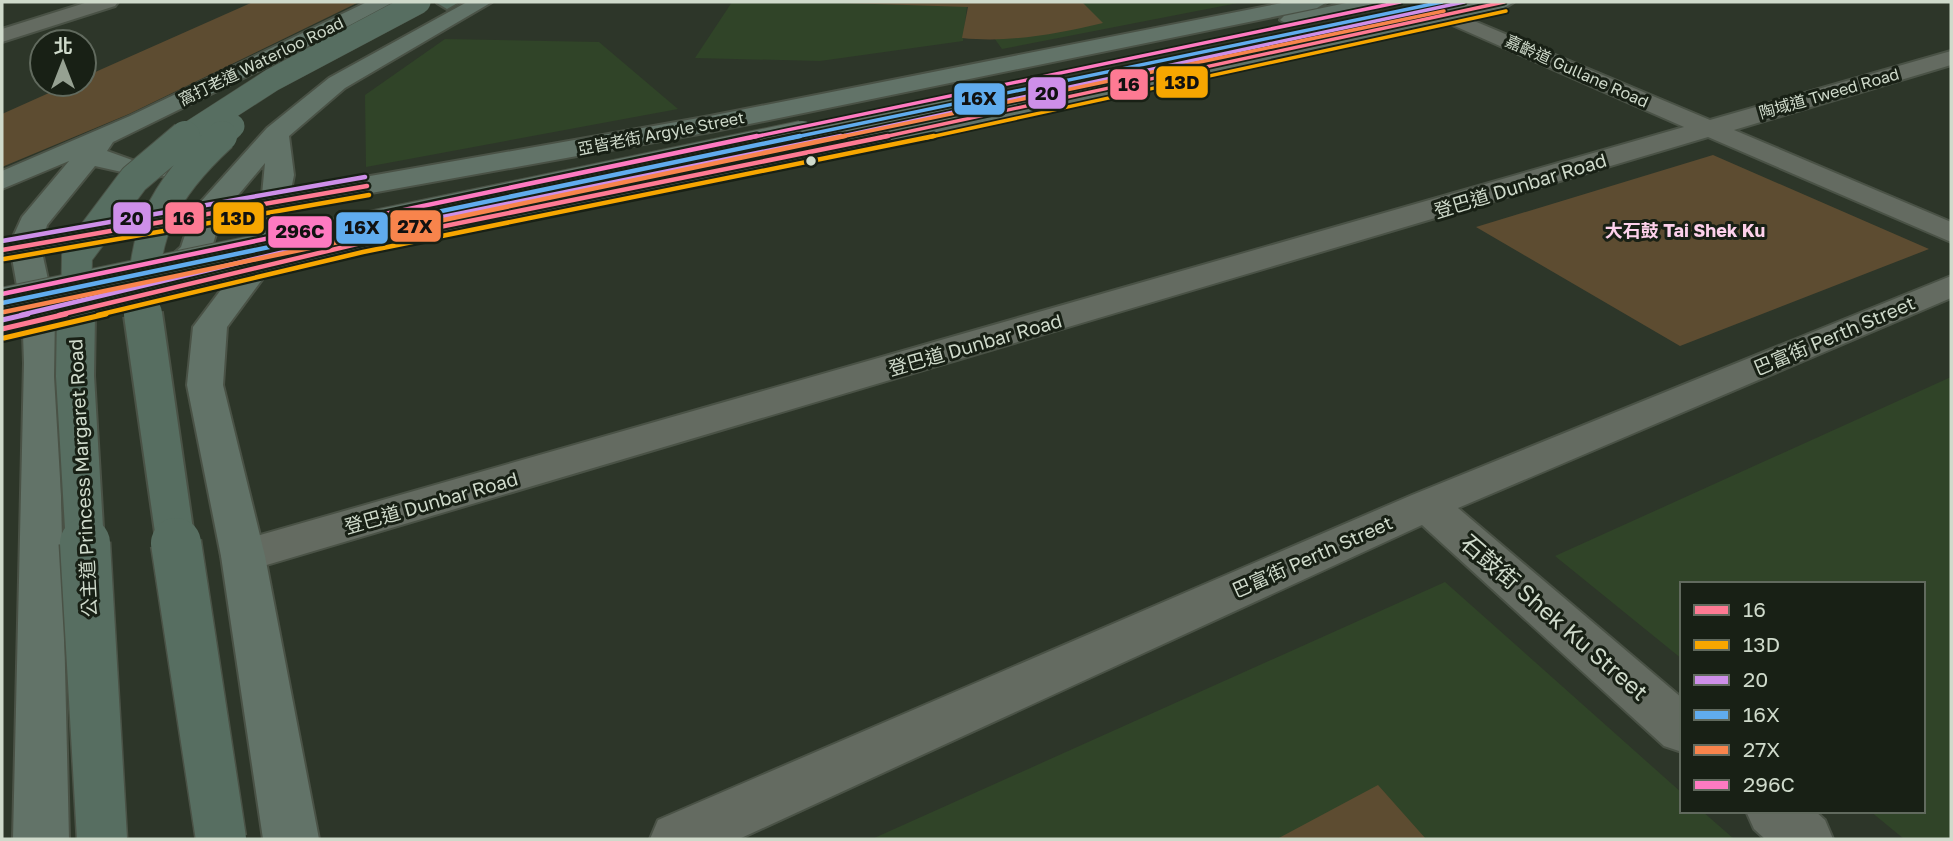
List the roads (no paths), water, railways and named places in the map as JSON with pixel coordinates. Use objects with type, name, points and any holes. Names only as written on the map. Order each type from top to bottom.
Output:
[{"type":"highway","name":"公主道 Princess Margaret Road","points":[[102,839],[75,376],[77,256],[134,179],[174,143],[272,80],[438,2]]},
{"type":"highway","name":"公主道 Princess Margaret Road","points":[[221,839],[144,329],[141,283],[147,236],[160,207],[187,168],[235,125],[293,86],[438,2]]},
{"type":"main road","name":"窩打老道 Waterloo Road","points":[[13,248],[99,142],[383,2]]},
{"type":"main road","points":[[115,301],[156,287],[195,251],[208,212],[276,134],[337,83],[482,2]]},
{"type":"main road","name":"亞皆老街 Argyle Street","points":[[13,248],[710,124],[1317,2]]},
{"type":"main road","points":[[2,285],[1380,2]]},
{"type":"main road","points":[[15,318],[1445,9],[1504,2]]},
{"type":"main road","points":[[15,318],[115,301],[361,243],[963,121],[1445,9]]},
{"type":"main road","name":"窩打老道 Waterloo Road","points":[[2,181],[139,121]]},
{"type":"main road","points":[[90,151],[100,160],[127,167],[182,169],[276,134]]},
{"type":"main road","points":[[276,134],[280,175],[264,256],[209,327],[205,385],[243,556],[291,839]]},
{"type":"main road","name":"公主道 Princess Margaret Road","points":[[13,248],[41,839]]},
{"type":"street","points":[[2,36],[108,2]]},
{"type":"street","name":"嘉齡道 Gullane Road","points":[[1445,9],[1706,128]]},
{"type":"street","name":"陶域道 Tweed Road","points":[[1706,128],[1951,58]]},
{"type":"street","points":[[1706,128],[1951,233]]},
{"type":"street","name":"登巴道 Dunbar Road","points":[[243,556],[1521,186],[1706,128]]},
{"type":"street","name":"巴富街 Perth Street","points":[[678,839],[1427,505],[1951,286]]},
{"type":"street","name":"石鼓街 Shek Ku Street","points":[[1427,505],[1680,728]]},
{"type":"street","points":[[1776,813],[1805,839]]},
{"type":"district","name":"大石鼓 Tai Shek Ku","points":[[1685,230]]}]
